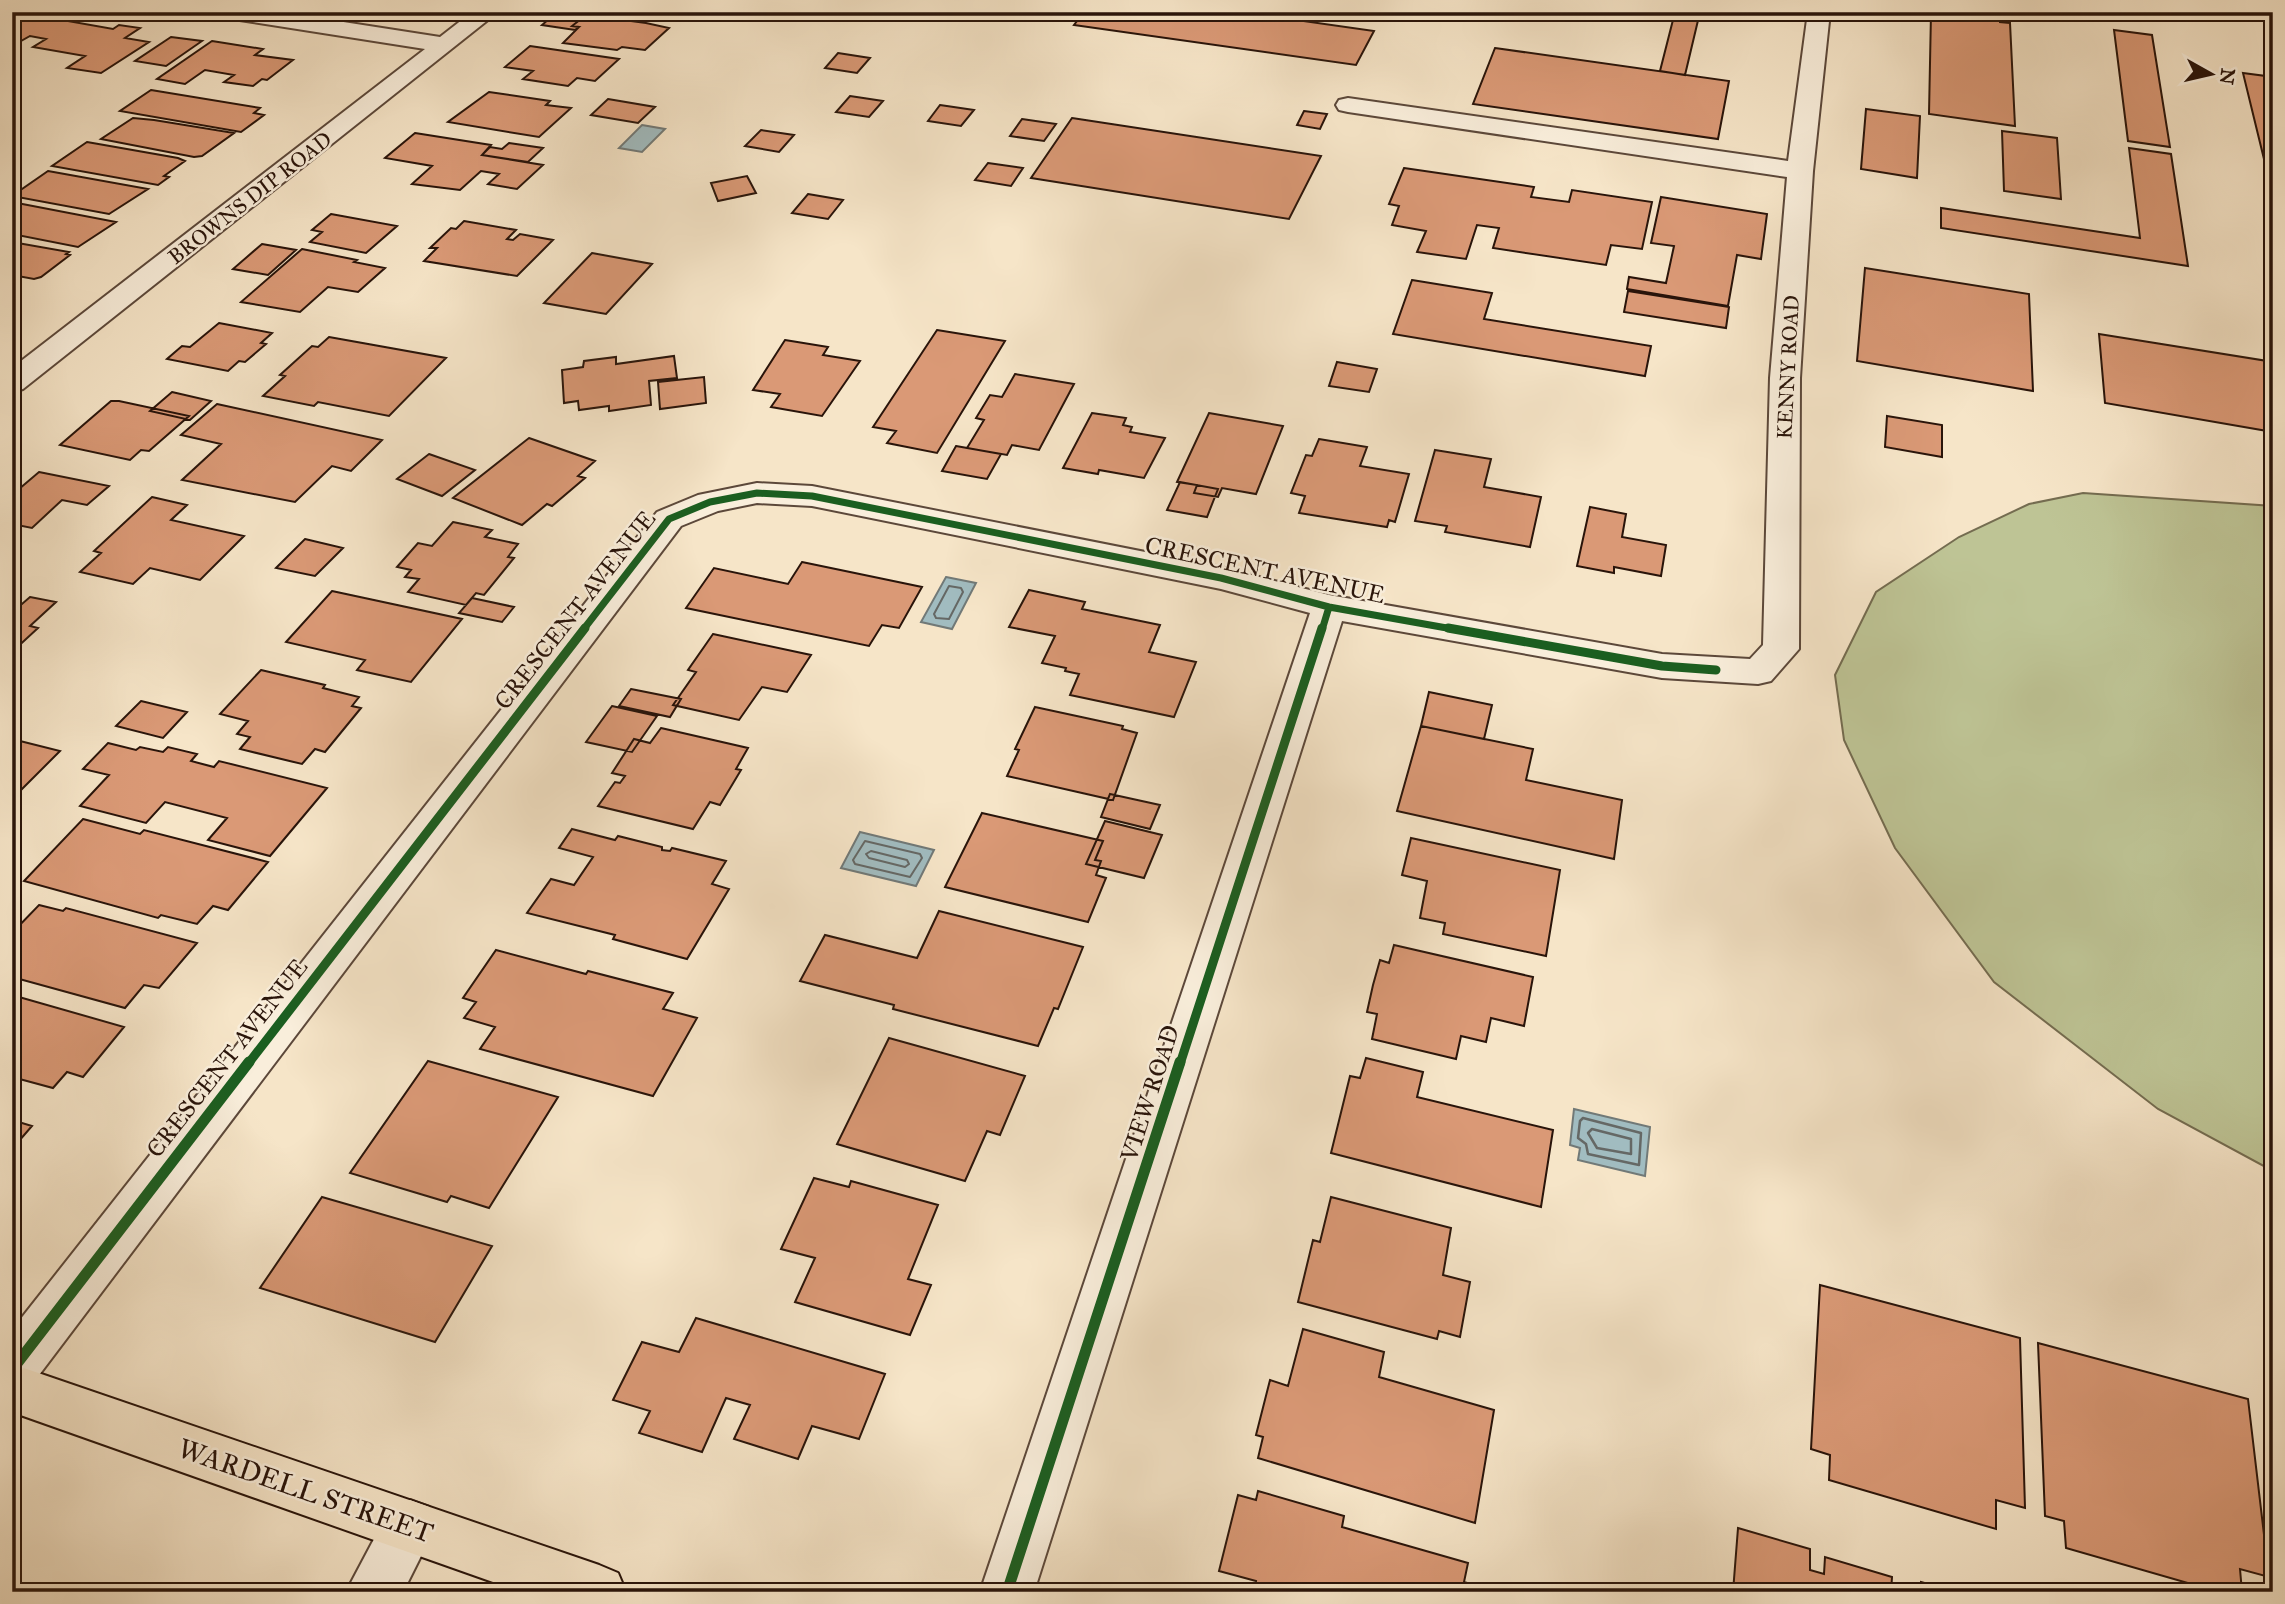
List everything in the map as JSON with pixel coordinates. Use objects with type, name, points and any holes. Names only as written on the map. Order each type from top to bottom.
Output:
[{"type":"highway","name":"WARDELL STREET","points":[[12,1388],[599,1592]]},
{"type":"street","points":[[233,12],[445,45]]},
{"type":"street","name":"BROWNS DIP ROAD","points":[[12,383],[487,12]]},
{"type":"street","name":"KENNY ROAD","points":[[1716,670],[1758,671],[1782,649],[1785,378],[1800,171],[1819,12]]},
{"type":"street","points":[[1348,105],[1800,171]]},
{"type":"street","name":"CRESCENT AVENUE","points":[[12,1370],[669,519],[710,502],[757,493],[812,496],[1221,578],[1329,607],[1662,666],[1716,670]]},
{"type":"street","name":"VIEW ROAD","points":[[1007,1592],[1329,607]]},
{"type":"street","points":[[373,1592],[410,1526]]},
{"type":"green space","points":[[2083,493],[2273,506],[2273,1171],[2158,1109],[1994,982],[1895,848],[1844,740],[1835,675],[1876,592],[1959,537],[2029,504]]},
{"type":"water","points":[[642,125],[665,129],[642,152],[619,148]]},
{"type":"water","points":[[946,577],[976,583],[952,629],[921,622]]},
{"type":"water","points":[[860,832],[934,850],[916,886],[841,868]]},
{"type":"water","points":[[1574,1109],[1650,1127],[1645,1176],[1578,1160],[1580,1148],[1570,1145]]},
{"type":"building","points":[[557,12],[585,16],[572,26],[579,27],[575,30],[542,25]]},
{"type":"building","points":[[765,12],[813,12],[807,19]]},
{"type":"building","points":[[1084,12],[1240,12],[1374,31],[1356,65],[1074,25]]},
{"type":"building","points":[[1675,12],[1700,12],[1685,75],[1660,71]]},
{"type":"building","points":[[2000,12],[2000,22],[2010,23],[2015,126],[1929,114],[1931,13]]},
{"type":"building","points":[[12,13],[113,29],[119,25],[140,28],[125,38],[149,42],[101,73],[67,68],[85,56],[33,47],[46,39],[30,36],[12,46]]},
{"type":"building","points":[[586,15],[669,28],[645,50],[622,47],[617,50],[563,43],[579,27],[572,26]]},
{"type":"building","points":[[2114,30],[2152,35],[2170,147],[2128,141]]},
{"type":"building","points":[[171,37],[202,41],[166,66],[135,61]]},
{"type":"building","points":[[212,41],[263,49],[255,55],[293,60],[267,80],[262,79],[253,86],[224,82],[234,75],[205,70],[185,84],[157,79]]},
{"type":"building","points":[[530,46],[619,59],[595,81],[577,78],[568,86],[523,79],[533,71],[505,67]]},
{"type":"building","points":[[1495,48],[1729,81],[1718,139],[1473,104]]},
{"type":"building","points":[[838,53],[870,58],[857,73],[825,68]]},
{"type":"building","points":[[2243,73],[2273,77],[2273,160],[2264,159]]},
{"type":"building","points":[[151,90],[260,108],[254,113],[264,115],[241,132],[120,111]]},
{"type":"building","points":[[489,92],[550,101],[546,105],[571,108],[539,137],[448,122]]},
{"type":"building","points":[[850,96],[883,101],[869,117],[836,112]]},
{"type":"building","points":[[608,99],[655,107],[638,123],[591,115]]},
{"type":"building","points":[[940,105],[974,110],[961,126],[928,121]]},
{"type":"building","points":[[1866,109],[1920,116],[1917,178],[1861,169]]},
{"type":"building","points":[[1304,111],[1327,114],[1320,129],[1297,125]]},
{"type":"building","points":[[133,118],[234,133],[202,156],[194,157],[101,139]]},
{"type":"building","points":[[1072,118],[1321,156],[1289,219],[1031,178]]},
{"type":"building","points":[[1022,119],[1056,124],[1044,141],[1010,136]]},
{"type":"building","points":[[761,130],[794,135],[779,152],[745,146]]},
{"type":"building","points":[[2002,131],[2057,138],[2061,199],[2004,191]]},
{"type":"building","points":[[415,133],[491,145],[482,155],[543,165],[517,189],[488,184],[499,174],[481,171],[460,190],[412,184],[432,166],[385,158]]},
{"type":"building","points":[[87,142],[185,161],[164,176],[169,177],[158,185],[52,166]]},
{"type":"building","points":[[509,143],[543,148],[528,162],[482,155],[490,147],[502,149]]},
{"type":"building","points":[[2129,148],[2171,154],[2188,266],[1941,228],[1941,208],[2140,238]]},
{"type":"building","points":[[988,163],[1023,168],[1011,186],[975,180]]},
{"type":"building","points":[[1404,168],[1534,187],[1531,197],[1569,202],[1572,190],[1652,202],[1642,249],[1611,245],[1606,265],[1493,248],[1499,228],[1477,225],[1466,259],[1417,252],[1426,231],[1392,225],[1399,206],[1389,204]]},
{"type":"building","points":[[48,171],[148,189],[109,214],[12,196]]},
{"type":"building","points":[[747,176],[756,193],[718,201],[711,183]]},
{"type":"building","points":[[808,194],[843,200],[828,219],[792,213]]},
{"type":"building","points":[[1661,197],[1767,214],[1761,259],[1737,255],[1728,306],[1627,289],[1629,277],[1666,283],[1674,246],[1651,243]]},
{"type":"building","points":[[12,202],[116,222],[78,247],[12,234]]},
{"type":"building","points":[[331,214],[397,226],[366,253],[310,242],[322,232],[312,230]]},
{"type":"building","points":[[464,221],[516,230],[507,239],[513,240],[520,234],[553,240],[517,276],[424,261],[437,248],[430,248],[451,228],[456,229]]},
{"type":"building","points":[[12,242],[69,252],[66,254],[70,255],[41,277],[34,279],[12,275]]},
{"type":"building","points":[[262,244],[296,250],[268,275],[233,269]]},
{"type":"building","points":[[302,249],[385,268],[358,292],[328,287],[300,312],[241,302]]},
{"type":"building","points":[[592,253],[652,264],[606,314],[544,303]]},
{"type":"building","points":[[1865,268],[2029,294],[2033,391],[1857,361]]},
{"type":"building","points":[[1412,280],[1492,293],[1484,319],[1651,346],[1645,376],[1393,334]]},
{"type":"building","points":[[1628,291],[1729,307],[1726,328],[1624,312]]},
{"type":"building","points":[[219,323],[272,333],[261,343],[266,344],[245,362],[239,361],[228,371],[167,359],[182,346],[190,347]]},
{"type":"building","points":[[937,330],[1005,341],[937,453],[887,443],[896,431],[873,427]]},
{"type":"building","points":[[2099,334],[2267,361],[2273,389],[2273,432],[2105,403]]},
{"type":"building","points":[[329,337],[446,358],[389,416],[318,402],[314,406],[263,396],[285,376],[280,375],[312,346],[318,347]]},
{"type":"building","points":[[785,340],[828,347],[823,355],[860,361],[822,416],[771,407],[780,394],[753,390]]},
{"type":"building","points":[[674,356],[677,378],[649,381],[651,405],[609,411],[609,406],[579,410],[578,401],[564,403],[562,370],[583,367],[584,361],[616,357],[616,364]]},
{"type":"building","points":[[1337,362],[1377,369],[1369,392],[1329,386]]},
{"type":"building","points":[[1015,374],[1074,384],[1039,450],[1012,445],[1007,455],[967,448],[984,420],[976,418],[990,395],[1002,397]]},
{"type":"building","points":[[704,377],[706,403],[660,409],[658,382]]},
{"type":"building","points":[[172,392],[211,401],[190,420],[150,411]]},
{"type":"building","points":[[111,401],[189,416],[149,451],[141,450],[130,460],[60,445]]},
{"type":"building","points":[[217,404],[382,440],[351,471],[332,466],[295,502],[182,480],[221,444],[181,435]]},
{"type":"building","points":[[1092,413],[1126,418],[1123,425],[1132,427],[1130,432],[1165,438],[1144,478],[1099,470],[1098,474],[1063,468]]},
{"type":"building","points":[[1209,413],[1283,426],[1256,494],[1222,488],[1218,497],[1194,493],[1197,485],[1177,482]]},
{"type":"building","points":[[1887,416],[1942,425],[1942,457],[1885,447]]},
{"type":"building","points":[[529,438],[595,461],[578,476],[585,478],[552,506],[547,504],[522,525],[453,498]]},
{"type":"building","points":[[1319,439],[1367,447],[1360,466],[1409,474],[1395,522],[1389,520],[1387,527],[1299,513],[1305,496],[1291,493],[1306,455],[1312,456]]},
{"type":"building","points":[[956,446],[1001,454],[987,479],[942,471]]},
{"type":"building","points":[[1435,450],[1491,459],[1484,487],[1541,497],[1530,547],[1445,532],[1447,526],[1415,521]]},
{"type":"building","points":[[429,454],[475,470],[442,496],[397,479]]},
{"type":"building","points":[[39,472],[109,486],[87,505],[62,500],[32,528],[12,524],[12,495]]},
{"type":"building","points":[[1180,482],[1218,489],[1207,517],[1167,510]]},
{"type":"building","points":[[152,497],[187,505],[171,520],[244,536],[200,580],[150,568],[133,584],[80,572],[101,553],[94,551]]},
{"type":"building","points":[[1590,507],[1626,514],[1622,537],[1666,545],[1661,576],[1614,567],[1614,573],[1577,566]]},
{"type":"building","points":[[453,522],[492,530],[485,537],[518,544],[508,557],[514,558],[484,595],[476,593],[466,605],[408,592],[419,579],[405,577],[411,570],[397,567],[418,543],[432,546]]},
{"type":"building","points":[[305,539],[343,548],[315,576],[276,568]]},
{"type":"building","points":[[802,562],[922,587],[899,628],[882,625],[869,646],[686,608],[714,568],[788,584]]},
{"type":"building","points":[[1029,590],[1085,602],[1082,609],[1160,625],[1149,652],[1196,662],[1174,717],[1070,695],[1079,674],[1042,663],[1055,636],[1009,627]]},
{"type":"building","points":[[332,591],[462,619],[411,682],[357,670],[365,660],[286,642]]},
{"type":"building","points":[[30,597],[56,602],[30,626],[38,628],[12,652],[12,602],[22,604]]},
{"type":"building","points":[[472,598],[514,607],[502,622],[459,613]]},
{"type":"building","points":[[713,634],[811,655],[787,692],[762,687],[739,720],[673,705],[696,672],[688,670]]},
{"type":"building","points":[[261,670],[325,685],[323,688],[359,697],[352,706],[361,708],[325,752],[315,749],[302,764],[240,749],[250,737],[237,734],[248,721],[220,714]]},
{"type":"building","points":[[631,689],[681,699],[670,717],[619,706]]},
{"type":"building","points":[[1429,692],[1492,705],[1484,739],[1421,726]]},
{"type":"building","points":[[141,701],[187,712],[163,738],[116,726]]},
{"type":"building","points":[[612,706],[657,716],[632,752],[586,742]]},
{"type":"building","points":[[1035,707],[1123,726],[1122,729],[1137,733],[1113,800],[1007,776],[1019,750],[1015,749]]},
{"type":"building","points":[[1421,726],[1533,749],[1526,780],[1622,800],[1614,859],[1397,811]]},
{"type":"building","points":[[661,728],[748,748],[736,769],[741,770],[720,805],[710,802],[693,829],[598,806],[615,782],[620,783],[625,776],[612,773],[634,739],[650,743]]},
{"type":"building","points":[[12,739],[60,751],[12,799]]},
{"type":"building","points":[[108,743],[136,750],[140,747],[163,752],[168,747],[197,754],[191,761],[214,767],[219,761],[327,788],[270,856],[208,840],[227,818],[165,802],[146,823],[80,806],[109,775],[83,769]]},
{"type":"building","points":[[1110,794],[1160,805],[1150,829],[1101,817]]},
{"type":"building","points":[[982,813],[1103,841],[1095,860],[1101,861],[1096,875],[1106,878],[1088,922],[945,887]]},
{"type":"building","points":[[83,819],[140,834],[144,830],[268,862],[228,910],[213,906],[197,924],[161,915],[158,918],[24,881]]},
{"type":"building","points":[[1105,821],[1162,835],[1144,878],[1086,864]]},
{"type":"building","points":[[572,829],[615,840],[618,836],[662,847],[662,850],[670,851],[672,848],[726,861],[712,884],[729,889],[687,959],[613,939],[615,935],[527,913],[551,879],[574,885],[593,857],[559,848]]},
{"type":"building","points":[[1411,838],[1560,870],[1546,956],[1443,934],[1445,923],[1420,918],[1427,881],[1402,875]]},
{"type":"building","points":[[39,905],[63,911],[66,908],[197,943],[159,988],[144,985],[125,1008],[12,977],[12,933]]},
{"type":"building","points":[[939,911],[1083,947],[1058,1009],[1054,1008],[1038,1046],[893,1009],[894,1005],[800,981],[825,935],[917,958]]},
{"type":"building","points":[[1394,945],[1533,977],[1524,1026],[1491,1018],[1486,1042],[1461,1036],[1456,1059],[1372,1039],[1377,1014],[1367,1012],[1373,985],[1380,960],[1389,963]]},
{"type":"building","points":[[496,950],[673,993],[663,1009],[697,1018],[653,1096],[480,1049],[495,1027],[464,1018],[476,1002],[463,998]]},
{"type":"building","points":[[12,995],[124,1027],[83,1077],[67,1072],[53,1088],[12,1077]]},
{"type":"building","points":[[889,1038],[1025,1076],[1000,1135],[987,1131],[965,1181],[837,1144]]},
{"type":"building","points":[[1366,1058],[1423,1072],[1417,1097],[1553,1130],[1541,1207],[1331,1153],[1350,1076],[1360,1078]]},
{"type":"building","points":[[428,1061],[558,1097],[489,1208],[451,1196],[447,1202],[350,1173]]},
{"type":"building","points":[[12,1120],[32,1126],[12,1149]]},
{"type":"building","points":[[814,1178],[849,1187],[851,1181],[938,1205],[908,1279],[931,1285],[910,1335],[795,1302],[815,1258],[781,1249]]},
{"type":"building","points":[[322,1197],[492,1246],[435,1342],[260,1288]]},
{"type":"building","points":[[1331,1197],[1451,1228],[1443,1275],[1470,1282],[1460,1337],[1439,1331],[1437,1339],[1298,1302],[1313,1240],[1320,1242]]},
{"type":"building","points":[[1820,1285],[2020,1338],[2025,1508],[1996,1500],[1996,1529],[1829,1480],[1830,1455],[1811,1449]]},
{"type":"building","points":[[696,1318],[885,1374],[859,1439],[812,1426],[798,1459],[734,1439],[750,1405],[726,1398],[702,1452],[639,1433],[650,1411],[613,1400],[642,1342],[679,1352]]},
{"type":"building","points":[[1303,1329],[1384,1352],[1379,1377],[1494,1410],[1475,1523],[1258,1458],[1263,1437],[1256,1435],[1270,1380],[1288,1386]]},
{"type":"building","points":[[2038,1343],[2248,1399],[2269,1577],[2240,1569],[2242,1592],[2219,1592],[2066,1548],[2064,1521],[2045,1516]]},
{"type":"building","points":[[1258,1491],[1344,1516],[1342,1527],[1468,1563],[1464,1582],[1496,1592],[1254,1592],[1256,1581],[1219,1571],[1238,1495],[1256,1500]]},
{"type":"building","points":[[1738,1528],[1810,1549],[1810,1570],[1824,1574],[1825,1557],[1892,1577],[1891,1592],[1733,1592]]},
{"type":"building","points":[[1921,1582],[1956,1592],[1921,1592]]},
{"type":"cycle path","points":[[12,1370],[669,519],[710,502],[757,493],[812,496],[1221,578],[1329,607],[1662,666],[1716,670]]},
{"type":"cycle path","points":[[1007,1592],[1329,607]]}]
